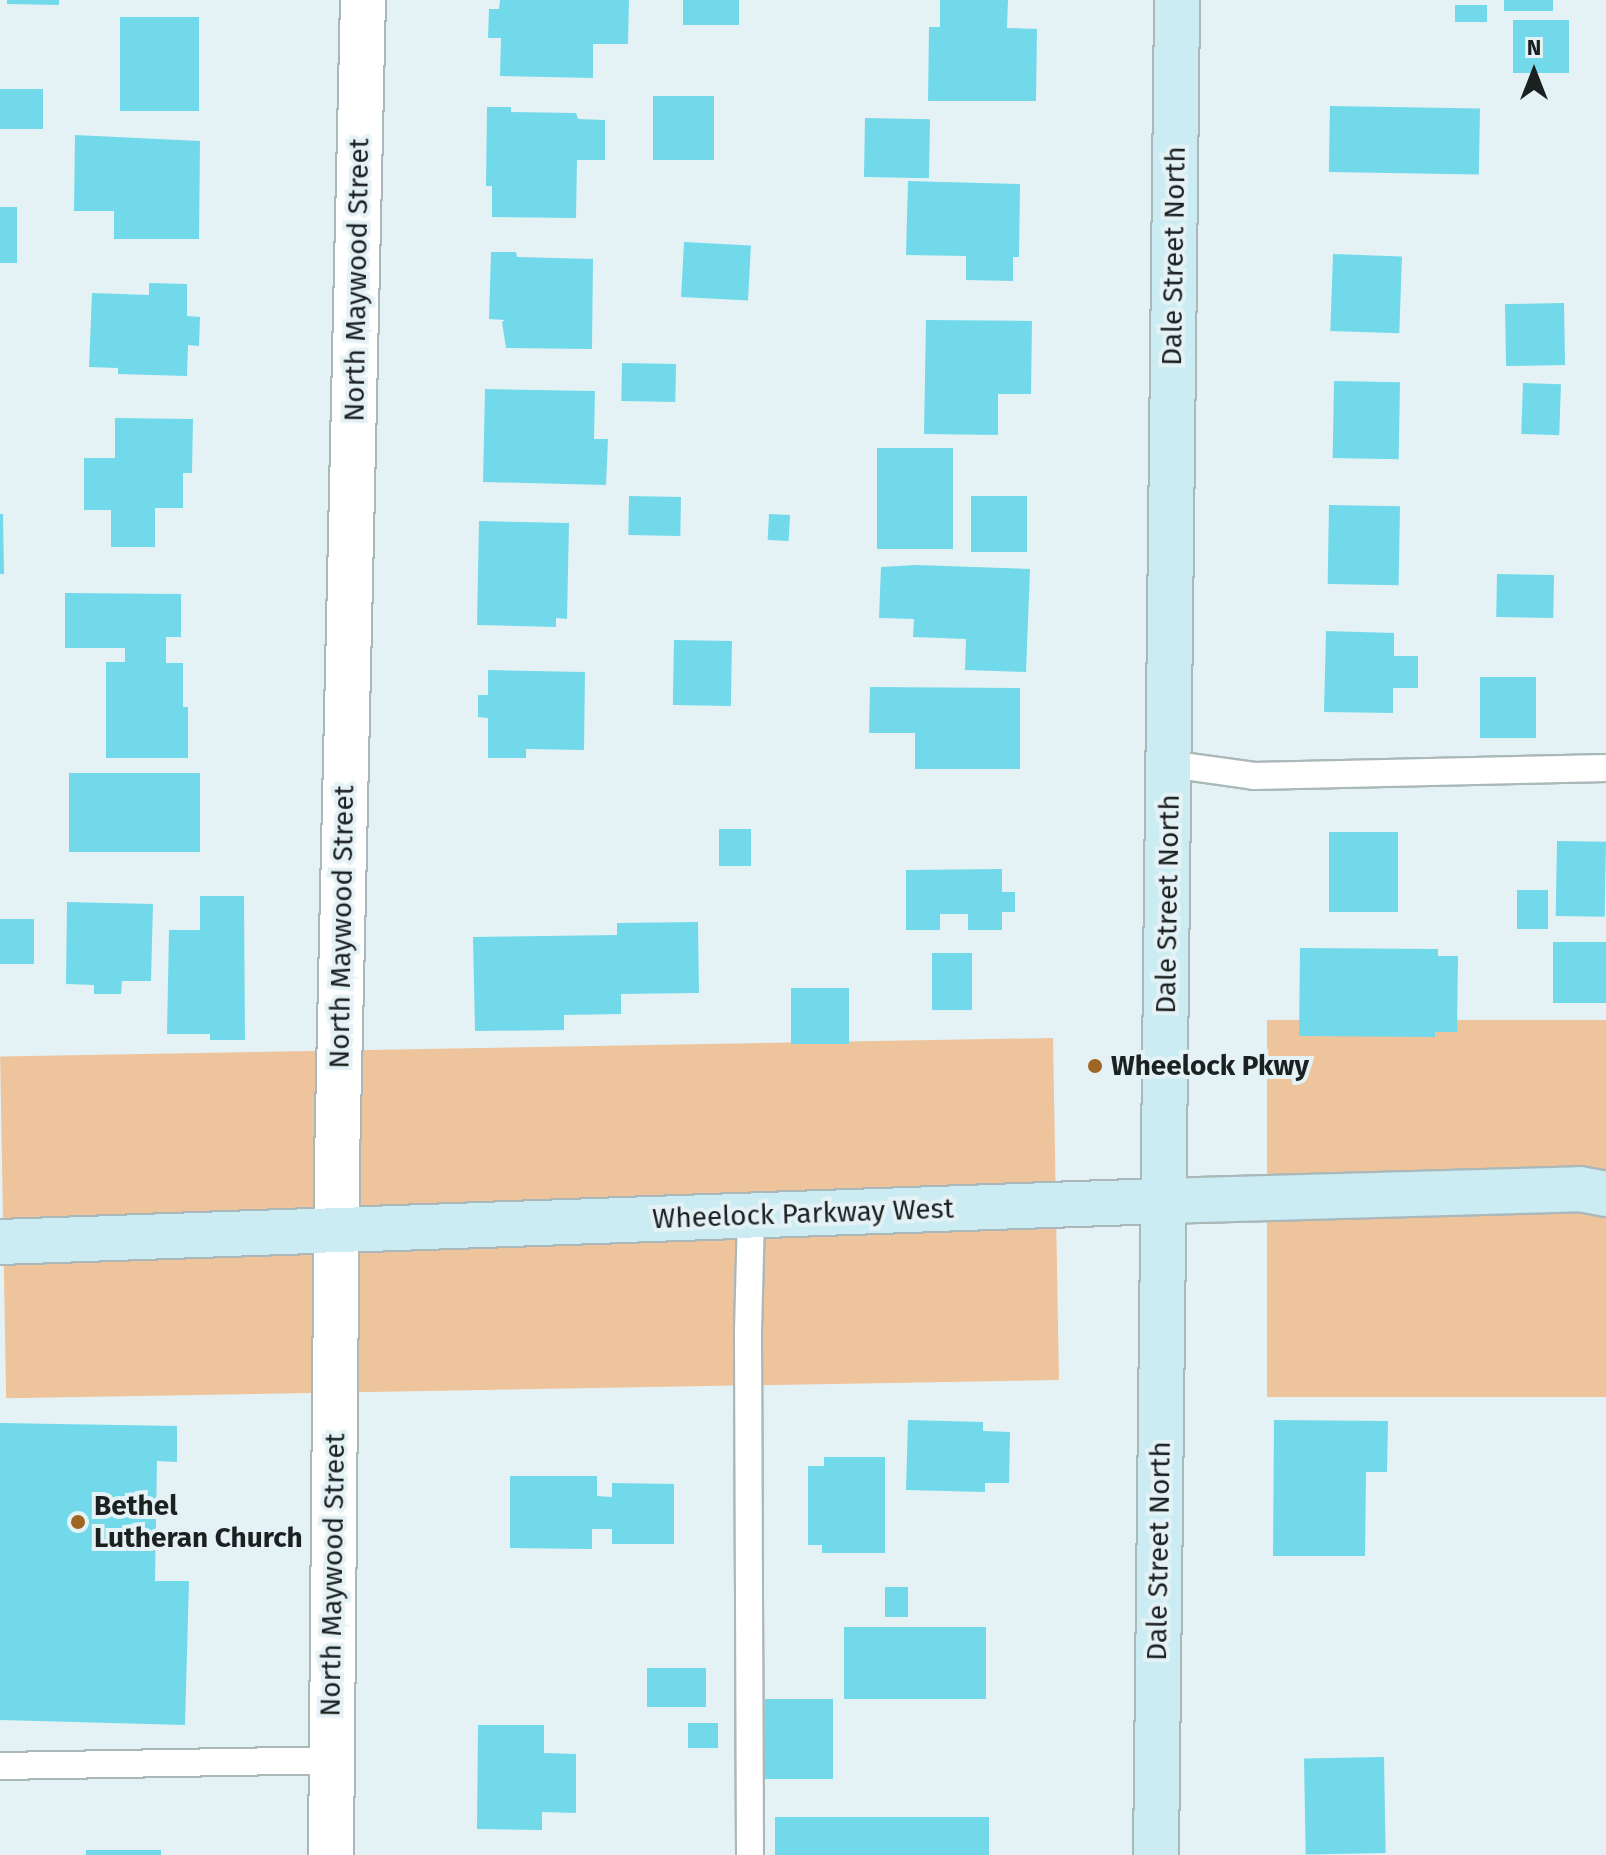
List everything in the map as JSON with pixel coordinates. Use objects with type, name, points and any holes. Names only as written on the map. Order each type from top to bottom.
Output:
[{"type":"main road","name":"Dale Street North","points":[[1156,1855],[1177,0]]},
{"type":"main road","name":"Wheelock Parkway West","points":[[0,1242],[1163,1201],[1580,1189],[1606,1194]]},
{"type":"street","name":"North Maywood Street","points":[[331,1855],[338,1230],[363,0]]},
{"type":"lane","points":[[1169,764],[1254,776],[1606,768]]},
{"type":"lane","points":[[750,1855],[748,1331],[751,1217]]},
{"type":"lane","points":[[0,1766],[332,1760]]},
{"type":"shaded area","points":[[1267,1020],[1606,1020],[1606,1397],[1267,1397]]},
{"type":"shaded area","points":[[1053,1038],[1059,1380],[6,1398],[0,1056]]},
{"type":"building","points":[[7,0],[59,0],[59,5],[7,4]]},
{"type":"building","points":[[500,0],[629,0],[628,44],[593,44],[593,78],[500,76],[501,38],[488,38],[489,9],[499,9]]},
{"type":"building","points":[[683,0],[739,0],[739,25],[683,25]]},
{"type":"building","points":[[940,0],[1008,0],[1007,28],[1037,29],[1036,101],[928,101],[929,27],[940,27]]},
{"type":"building","points":[[1504,0],[1553,0],[1553,11],[1504,11]]},
{"type":"building","points":[[1455,5],[1487,5],[1487,22],[1455,22]]},
{"type":"building","points":[[120,17],[199,17],[199,111],[120,111]]},
{"type":"building","points":[[1513,20],[1569,20],[1569,73],[1513,73]]},
{"type":"building","points":[[0,89],[43,89],[43,129],[0,129]]},
{"type":"building","points":[[653,96],[714,96],[714,160],[653,160]]},
{"type":"building","points":[[1330,106],[1480,109],[1479,175],[1329,172]]},
{"type":"building","points":[[487,107],[511,107],[511,112],[576,113],[578,119],[605,120],[605,160],[577,160],[576,218],[492,217],[492,186],[486,186]]},
{"type":"building","points":[[865,118],[930,119],[929,178],[864,177]]},
{"type":"building","points":[[75,135],[200,141],[199,239],[114,239],[114,211],[74,211]]},
{"type":"building","points":[[908,181],[1020,184],[1019,257],[1013,257],[1013,281],[966,280],[966,256],[906,255]]},
{"type":"building","points":[[0,207],[17,207],[17,263],[0,263]]},
{"type":"building","points":[[684,242],[751,246],[748,300],[681,297]]},
{"type":"building","points":[[491,252],[516,252],[517,257],[593,259],[592,349],[506,348],[502,322],[505,320],[489,319]]},
{"type":"building","points":[[1333,254],[1402,256],[1399,333],[1330,331]]},
{"type":"building","points":[[149,283],[187,284],[187,316],[200,317],[199,346],[188,345],[187,376],[118,374],[118,368],[89,367],[92,293],[149,295]]},
{"type":"building","points":[[1564,303],[1565,365],[1506,366],[1505,304]]},
{"type":"building","points":[[926,320],[1032,321],[1031,394],[998,394],[998,435],[924,434]]},
{"type":"building","points":[[622,363],[676,364],[675,402],[621,401]]},
{"type":"building","points":[[1334,381],[1400,382],[1399,459],[1333,458]]},
{"type":"building","points":[[1523,383],[1561,384],[1559,435],[1521,434]]},
{"type":"building","points":[[485,389],[595,391],[594,439],[608,439],[606,485],[483,482]]},
{"type":"building","points":[[115,418],[193,419],[192,473],[183,473],[183,508],[155,508],[155,547],[111,547],[111,510],[84,510],[84,458],[115,458]]},
{"type":"building","points":[[877,448],[953,448],[953,549],[877,549]]},
{"type":"building","points":[[629,496],[681,497],[680,536],[628,535]]},
{"type":"building","points":[[971,496],[1027,496],[1027,552],[971,552]]},
{"type":"building","points":[[1329,505],[1400,506],[1399,585],[1328,584]]},
{"type":"building","points":[[0,514],[3,514],[4,574],[0,574]]},
{"type":"building","points":[[769,514],[790,515],[789,541],[768,540]]},
{"type":"building","points":[[479,521],[569,523],[567,619],[556,618],[556,627],[477,625]]},
{"type":"building","points":[[916,565],[1030,569],[1026,672],[965,670],[966,639],[913,637],[914,619],[879,618],[881,567]]},
{"type":"building","points":[[1497,574],[1554,575],[1553,618],[1496,617]]},
{"type":"building","points":[[65,593],[181,594],[181,637],[166,637],[166,663],[183,663],[183,707],[188,707],[188,758],[106,758],[106,662],[125,662],[125,648],[65,648]]},
{"type":"building","points":[[1326,631],[1394,633],[1394,656],[1418,656],[1418,688],[1393,688],[1393,713],[1324,712]]},
{"type":"building","points":[[674,640],[732,641],[731,706],[673,705]]},
{"type":"building","points":[[488,670],[585,672],[584,750],[526,749],[526,758],[488,758],[488,718],[478,717],[478,695],[488,695]]},
{"type":"building","points":[[1480,677],[1536,677],[1536,738],[1480,738]]},
{"type":"building","points":[[870,687],[1020,688],[1020,769],[915,769],[915,733],[869,733]]},
{"type":"building","points":[[69,773],[200,773],[200,852],[69,852]]},
{"type":"building","points":[[719,829],[751,829],[751,866],[719,866]]},
{"type":"building","points":[[1329,832],[1398,832],[1398,912],[1329,912]]},
{"type":"building","points":[[1557,841],[1606,842],[1605,917],[1556,916]]},
{"type":"building","points":[[1002,869],[1002,892],[1015,892],[1015,912],[1002,912],[1002,930],[968,930],[968,914],[940,914],[940,930],[906,930],[906,870]]},
{"type":"building","points":[[1517,890],[1548,890],[1548,929],[1517,929]]},
{"type":"building","points":[[200,896],[244,896],[245,1040],[210,1040],[210,1034],[167,1034],[169,930],[200,930]]},
{"type":"building","points":[[67,902],[153,904],[151,981],[122,981],[121,994],[94,994],[94,985],[66,984]]},
{"type":"building","points":[[0,919],[34,919],[34,964],[0,964]]},
{"type":"building","points":[[698,922],[699,993],[621,994],[621,1014],[564,1015],[564,1030],[475,1031],[473,937],[617,935],[617,923]]},
{"type":"building","points":[[1553,942],[1606,942],[1606,1003],[1553,1003]]},
{"type":"building","points":[[1300,948],[1438,949],[1438,956],[1458,956],[1457,1032],[1435,1032],[1435,1037],[1299,1036]]},
{"type":"building","points":[[932,953],[972,953],[972,1010],[932,1010]]},
{"type":"building","points":[[791,988],[849,988],[849,1044],[791,1044]]},
{"type":"building","points":[[908,1420],[983,1422],[983,1431],[1010,1432],[1009,1483],[985,1483],[985,1492],[906,1490]]},
{"type":"building","points":[[1274,1420],[1388,1421],[1387,1472],[1366,1472],[1365,1556],[1273,1556]]},
{"type":"building","name":"Bethel Lutheran Church","points":[[0,1423],[177,1426],[177,1462],[157,1461],[155,1581],[189,1581],[185,1725],[0,1720]]},
{"type":"building","points":[[824,1457],[885,1457],[885,1553],[822,1553],[822,1545],[808,1545],[808,1466],[824,1466]]},
{"type":"building","points":[[510,1476],[597,1476],[597,1496],[612,1497],[612,1483],[674,1484],[674,1544],[612,1544],[612,1529],[592,1529],[592,1549],[510,1548]]},
{"type":"building","points":[[885,1587],[908,1587],[908,1617],[885,1617]]},
{"type":"building","points":[[844,1627],[986,1627],[986,1699],[844,1699]]},
{"type":"building","points":[[647,1668],[706,1668],[706,1707],[647,1707]]},
{"type":"building","points":[[765,1699],[833,1699],[833,1779],[765,1779]]},
{"type":"building","points":[[688,1723],[718,1723],[718,1748],[688,1748]]},
{"type":"building","points":[[478,1725],[544,1725],[544,1753],[576,1754],[576,1813],[542,1812],[542,1830],[477,1829]]},
{"type":"building","points":[[1384,1757],[1386,1853],[1306,1854],[1304,1758]]},
{"type":"building","points":[[775,1817],[989,1817],[989,1855],[775,1855]]},
{"type":"building","points":[[86,1850],[161,1850],[161,1855],[86,1855]]},
{"type":"place","name":"Wheelock Pkwy","points":[[1095,1066]]},
{"type":"place","name":"Bethel Lutheran Church","points":[[78,1522]]}]
